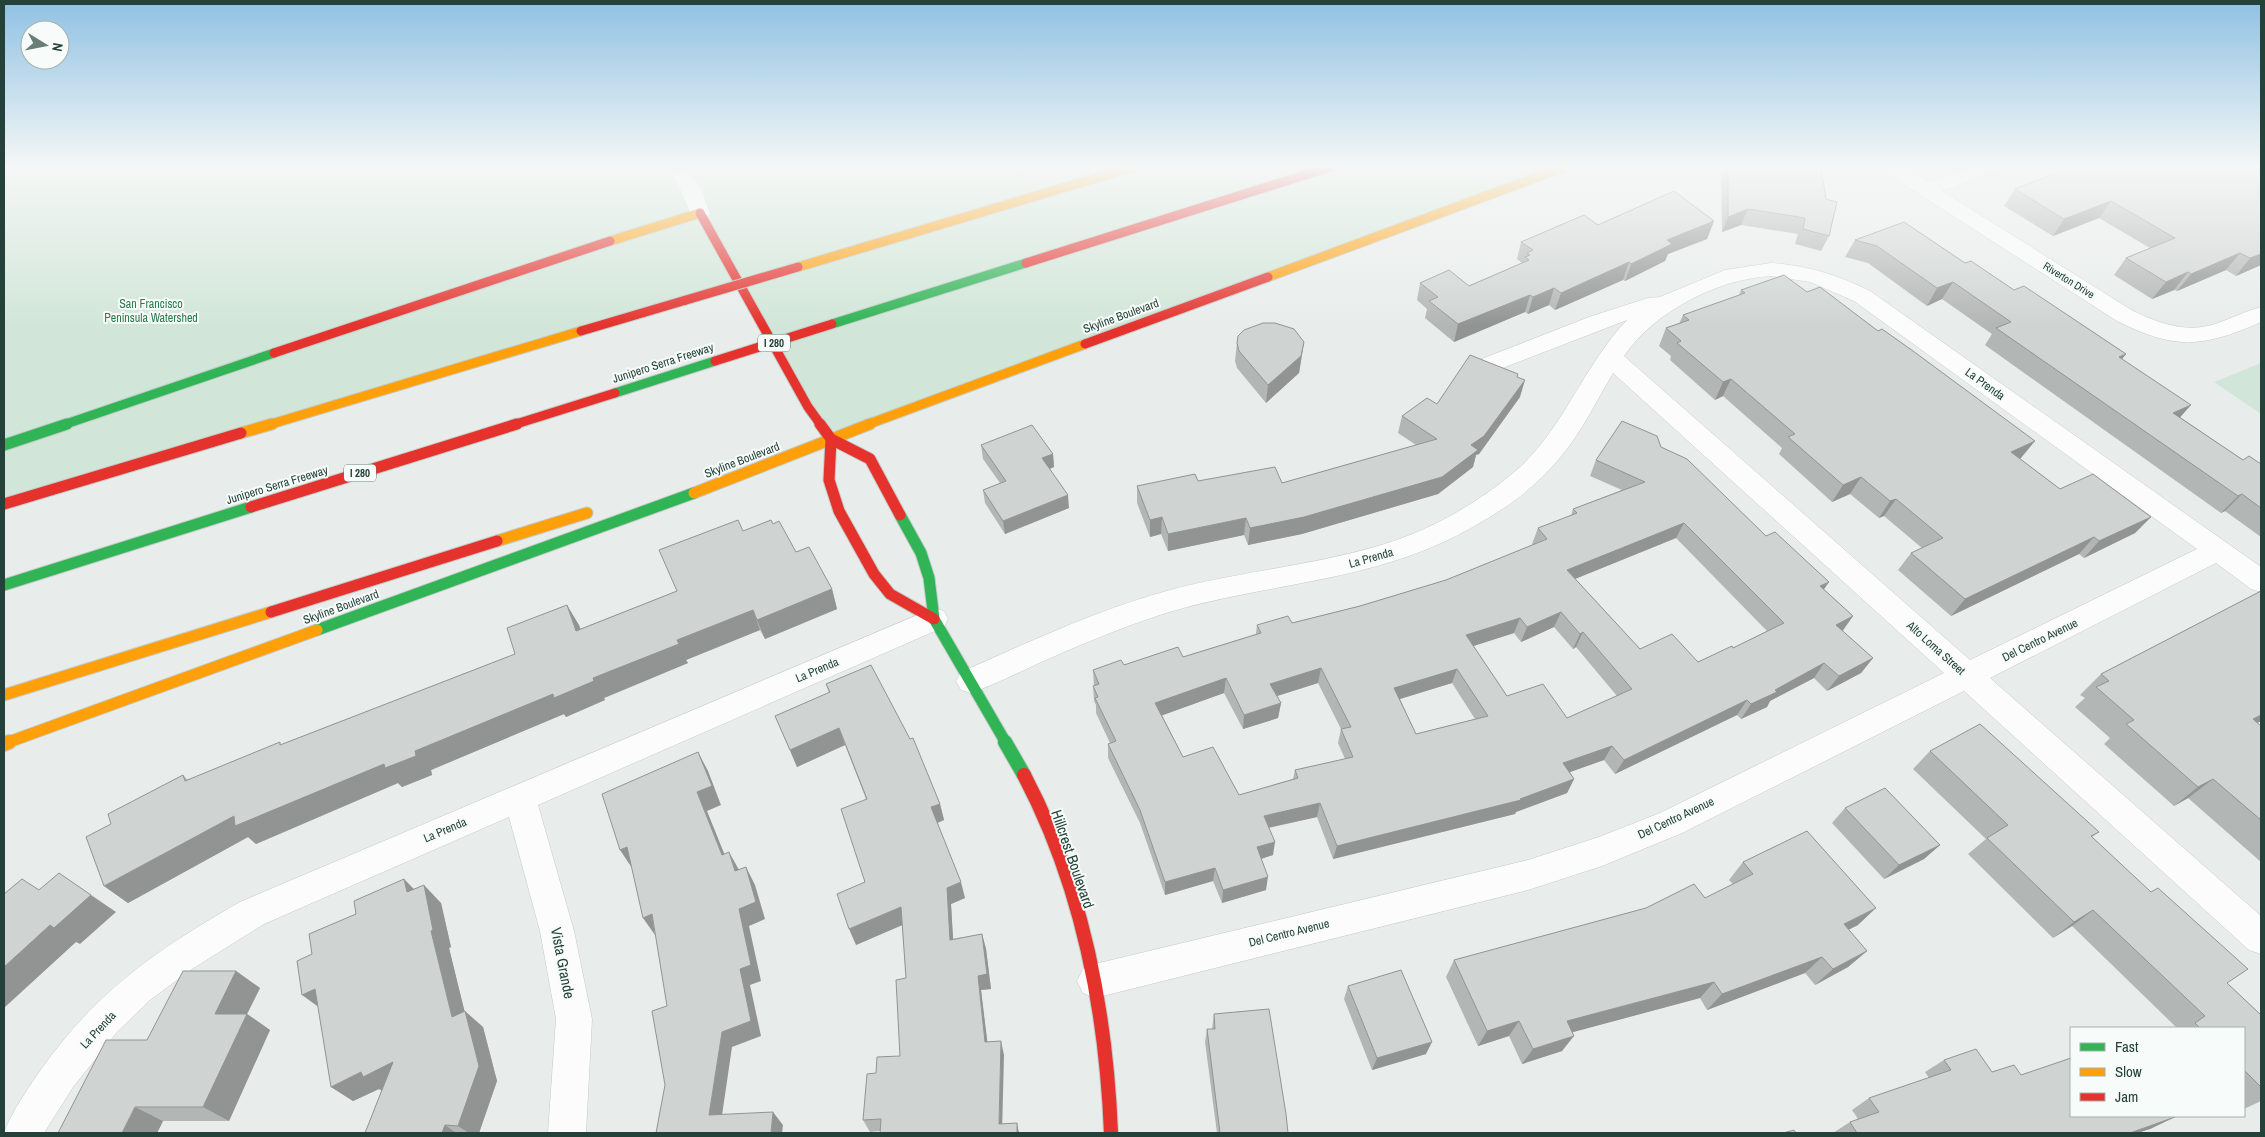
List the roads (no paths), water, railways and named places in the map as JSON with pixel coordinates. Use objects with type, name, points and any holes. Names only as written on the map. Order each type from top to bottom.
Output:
[{"type":"main road","points":[[4,445],[535,265],[675,220]]},
{"type":"main road","name":"Hillcrest Boulevard","points":[[704,220],[808,407],[831,439],[870,459],[921,553],[929,578],[934,619],[1033,791],[1069,881],[1095,981],[1110,1084],[1111,1133]]},
{"type":"main road","points":[[4,504],[955,220]]},
{"type":"main road","name":"Junipero Serra Freeway","points":[[4,586],[1162,220]]},
{"type":"main road","name":"Skyline Boulevard","points":[[4,744],[688,495],[831,439],[1421,220]]},
{"type":"main road","name":"Hillcrest Boulevard","points":[[831,439],[829,480],[834,496],[839,511],[874,574],[890,594],[934,619]]},
{"type":"main road","name":"Skyline Boulevard","points":[[662,493],[688,495]]},
{"type":"main road","name":"Skyline Boulevard","points":[[4,694],[597,510]]},
{"type":"street","name":"Riverton Drive","points":[[1973,220],[2125,316],[2148,328],[2176,336],[2201,337],[2219,332],[2261,314]]},
{"type":"street","name":"La Prenda","points":[[1487,366],[1597,322],[1683,295],[1738,274],[1767,269],[1800,272],[1836,282],[1862,296],[2261,581]]},
{"type":"street","name":"La Prenda","points":[[971,681],[1135,611],[1199,594],[1311,574],[1376,559],[1434,538],[1482,510],[1525,479],[1556,446],[1611,358],[1631,330],[1648,314],[1683,295]]},
{"type":"street","name":"Alto Loma Street","points":[[1611,358],[2261,938]]},
{"type":"street","name":"Del Centro Avenue","points":[[1095,981],[1528,875],[1602,851],[1671,822],[2218,550]]},
{"type":"street","name":"La Prenda","points":[[23,1133],[40,1103],[84,1042],[137,989],[195,946],[252,913],[934,619]]},
{"type":"street","name":"Vista Grande","points":[[520,797],[558,932],[574,1019],[567,1133]]},
{"type":"park label","name":"San Francisco Peninsula Watershed","points":[[151,311]]}]
